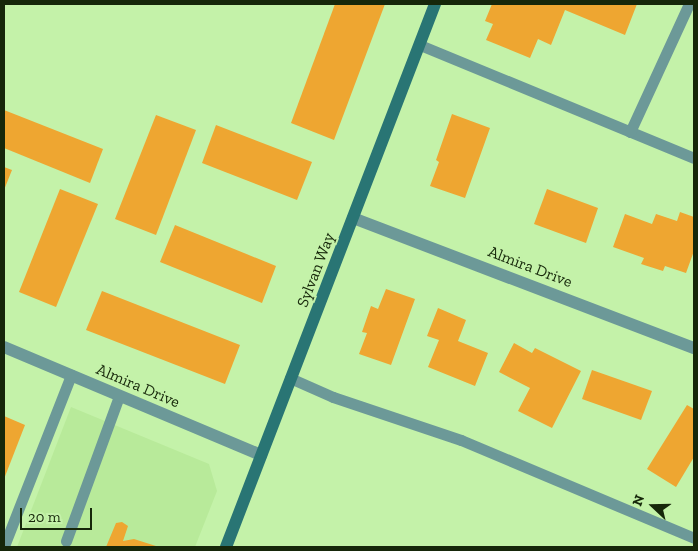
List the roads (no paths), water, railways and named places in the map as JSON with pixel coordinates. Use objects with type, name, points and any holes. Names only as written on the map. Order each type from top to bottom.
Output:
[{"type":"main road","name":"Sylvan Way","points":[[226,547],[435,4]]},
{"type":"street","name":"Almira Drive","points":[[353,218],[694,348]]},
{"type":"street","name":"Almira Drive","points":[[4,347],[261,455]]},
{"type":"lane","points":[[630,132],[689,4]]},
{"type":"lane","points":[[420,45],[694,158]]},
{"type":"lane","points":[[4,546],[71,375]]},
{"type":"lane","points":[[290,378],[333,397],[461,440],[694,538]]},
{"type":"lane","points":[[66,541],[120,396]]}]
